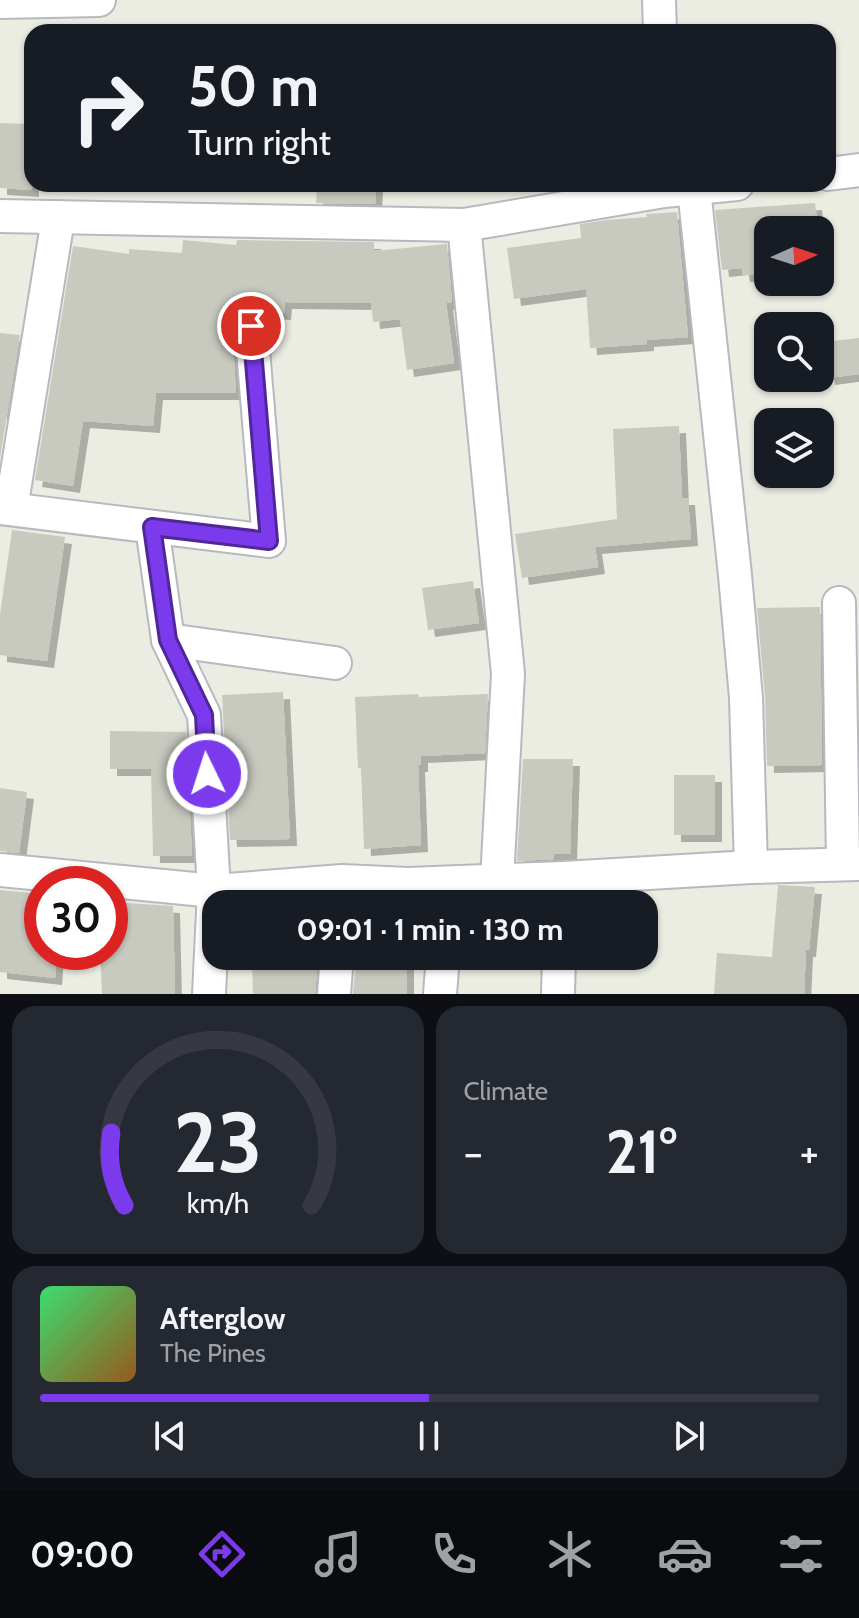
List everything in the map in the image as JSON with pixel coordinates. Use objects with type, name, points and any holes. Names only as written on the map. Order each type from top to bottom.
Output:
[{"type":"street","points":[[0,2],[99,0]]},
{"type":"street","points":[[659,0],[660,24]]},
{"type":"street","points":[[836,173],[859,170]]},
{"type":"street","points":[[0,216],[464,225],[651,192]]},
{"type":"street","points":[[675,192],[735,575],[746,698],[751,867]]},
{"type":"street","points":[[58,219],[5,508],[269,541],[251,326]]},
{"type":"street","points":[[464,225],[508,674],[497,881]]},
{"type":"street","points":[[152,527],[168,640],[204,715],[214,890]]},
{"type":"street","points":[[571,890],[751,867],[851,864],[839,603]]},
{"type":"street","points":[[168,640],[335,663]]},
{"type":"street","points":[[0,870],[204,890]]},
{"type":"street","points":[[461,890],[497,881],[556,890]]},
{"type":"street","points":[[358,890],[408,884],[435,890]]},
{"type":"street","points":[[209,994],[210,970]]},
{"type":"street","points":[[334,994],[336,970]]},
{"type":"street","points":[[440,994],[442,970]]},
{"type":"street","points":[[558,994],[559,970]]},
{"type":"building","points":[[0,123],[24,124],[24,190],[0,188]]},
{"type":"building","points":[[317,192],[376,192],[375,204],[316,203]]},
{"type":"building","points":[[815,203],[816,216],[754,216],[754,275],[743,275],[742,268],[722,270],[715,210]]},
{"type":"building","points":[[677,212],[688,337],[590,348],[586,289],[514,299],[507,248],[581,238],[580,224]]},
{"type":"building","points":[[183,240],[236,245],[237,240],[374,242],[374,251],[447,244],[452,302],[446,303],[454,363],[407,370],[400,319],[373,322],[371,303],[285,302],[284,313],[263,312],[249,307],[237,311],[232,327],[236,393],[156,393],[153,426],[83,421],[73,486],[35,480],[73,246],[129,254],[129,249],[182,253]]},
{"type":"building","points":[[0,333],[20,335],[0,458]]},
{"type":"building","points":[[859,338],[859,374],[834,377],[834,341]]},
{"type":"building","points":[[679,426],[682,498],[688,498],[691,539],[595,547],[598,567],[522,578],[515,534],[617,519],[613,429]]},
{"type":"building","points":[[12,530],[65,537],[47,661],[0,655],[0,614]]},
{"type":"building","points":[[473,581],[479,623],[428,630],[422,588]]},
{"type":"building","points":[[820,607],[822,765],[767,766],[765,696],[757,608]]},
{"type":"building","points":[[283,692],[290,839],[230,840],[222,695]]},
{"type":"building","points":[[418,694],[419,697],[488,694],[485,753],[421,756],[421,765],[418,765],[421,845],[364,849],[355,697]]},
{"type":"building","points":[[110,731],[186,732],[192,856],[153,856],[151,769],[110,769]]},
{"type":"building","points":[[523,759],[573,759],[570,854],[554,854],[554,859],[517,861]]},
{"type":"building","points":[[674,775],[715,775],[715,835],[674,835]]},
{"type":"building","points":[[0,788],[27,792],[19,853],[0,851]]},
{"type":"building","points":[[778,885],[815,887],[809,950],[806,950],[804,994],[714,994],[717,953],[772,957]]},
{"type":"building","points":[[0,890],[24,892],[24,970],[56,970],[55,978],[0,972]]},
{"type":"building","points":[[128,903],[173,906],[175,994],[102,994],[101,970],[128,970]]},
{"type":"building","points":[[252,970],[317,970],[315,994],[253,994]]},
{"type":"building","points":[[355,970],[407,970],[407,994],[353,994]]},
{"type":"route","points":[[207,774],[204,715],[168,640],[152,527],[269,541],[251,326]]}]
